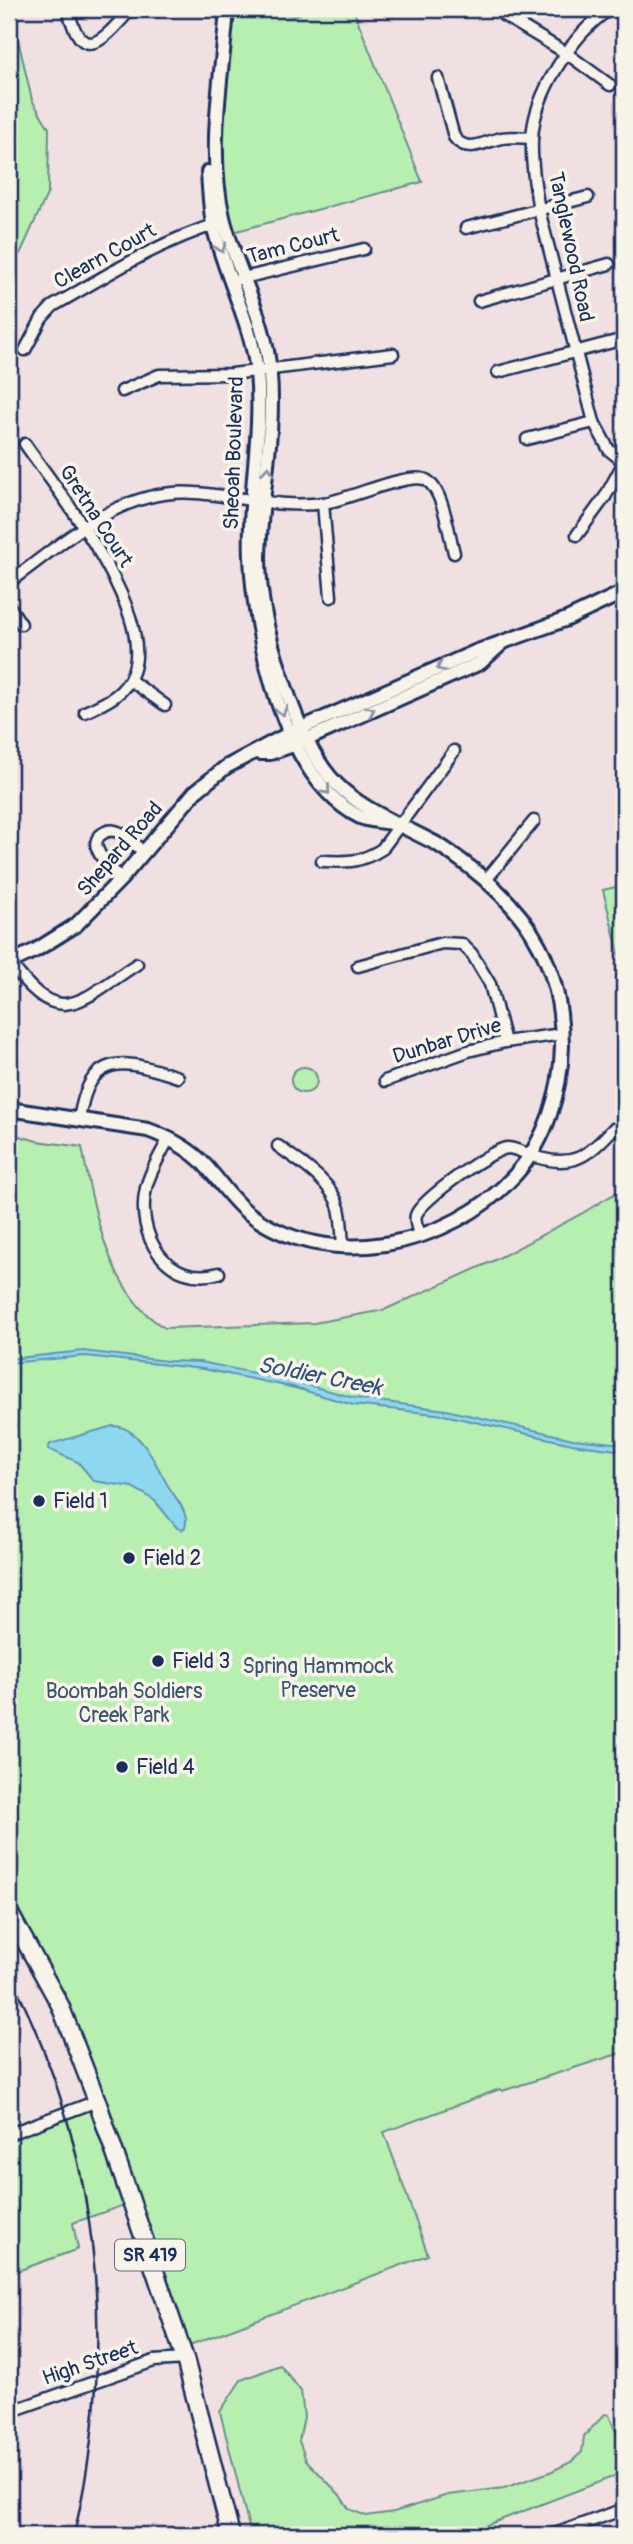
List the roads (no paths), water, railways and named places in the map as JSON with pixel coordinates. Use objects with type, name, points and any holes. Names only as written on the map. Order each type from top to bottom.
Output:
[{"type":"main road","name":"SR 419","points":[[9,1912],[60,2005],[97,2101],[186,2359],[231,2535]]},
{"type":"street","points":[[68,9],[75,32],[80,39],[90,43],[104,39],[131,9]]},
{"type":"street","name":"Sheoah Boulevard","points":[[9,1110],[148,1130],[169,1138],[202,1162],[242,1208],[265,1225],[308,1243],[342,1247],[384,1244],[419,1236],[457,1221],[515,1175],[530,1155],[552,1112],[558,1088],[561,1065],[561,1011],[541,948],[532,932],[515,909],[486,880],[441,846],[344,791],[299,736],[269,635],[259,559],[258,500],[272,417],[263,370],[260,321],[238,279],[219,224],[212,178],[219,67],[219,9]]},
{"type":"street","name":"Sheoah Boulevard","points":[[219,67],[227,9]]},
{"type":"street","name":"Tanglewood Road","points":[[603,11],[566,53],[544,97],[532,138],[534,181],[556,279],[594,422],[609,450],[624,462]]},
{"type":"street","points":[[503,15],[566,53],[610,85]]},
{"type":"street","points":[[438,78],[458,143],[471,147],[503,138],[532,138]]},
{"type":"street","points":[[466,228],[588,197]]},
{"type":"street","name":"Clearn Court","points":[[25,350],[42,318],[53,306],[161,245],[184,234],[219,224]]},
{"type":"street","name":"Tam Court","points":[[238,279],[364,249]]},
{"type":"street","points":[[479,301],[609,264]]},
{"type":"street","points":[[498,372],[624,339]]},
{"type":"street","points":[[122,391],[159,375],[263,370],[393,354]]},
{"type":"street","points":[[527,439],[594,422]]},
{"type":"street","name":"Gretna Court","points":[[25,444],[103,558],[127,609],[135,656],[130,680]]},
{"type":"street","points":[[577,535],[605,497],[624,462]]},
{"type":"street","points":[[9,582],[122,504],[151,495],[195,493],[323,503],[410,477],[422,478],[436,489],[454,553]]},
{"type":"street","points":[[323,503],[331,597]]},
{"type":"street","name":"Shepard Road","points":[[9,962],[36,950],[76,925],[121,879],[206,781],[226,767],[255,753],[270,753],[299,736],[475,652],[567,619],[624,592]]},
{"type":"street","points":[[9,606],[21,624]]},
{"type":"street","points":[[85,712],[114,698],[130,680],[165,705]]},
{"type":"street","points":[[322,861],[354,862],[382,849],[454,751]]},
{"type":"street","points":[[486,880],[534,821]]},
{"type":"street","points":[[121,879],[101,857],[96,842],[100,835],[114,830],[123,834],[144,853]]},
{"type":"street","points":[[358,966],[442,943],[462,944],[472,954],[490,984],[505,1042]]},
{"type":"street","points":[[9,962],[43,999],[67,1005],[83,999],[136,964]]},
{"type":"street","name":"Dunbar Drive","points":[[385,1081],[468,1051],[505,1042],[562,1034]]},
{"type":"street","points":[[79,1119],[92,1079],[110,1066],[133,1064],[178,1077]]},
{"type":"street","points":[[419,1236],[415,1220],[420,1208],[464,1171],[512,1148],[555,1163],[565,1162],[591,1151],[613,1129]]},
{"type":"street","points":[[169,1138],[147,1186],[144,1203],[150,1239],[170,1266],[182,1273],[197,1277],[219,1273]]},
{"type":"street","points":[[278,1146],[316,1176],[332,1194],[340,1213],[342,1247]]},
{"type":"street","points":[[9,2134],[97,2101]]},
{"type":"street","name":"High Street","points":[[9,2412],[154,2361],[186,2359]]},
{"type":"street","points":[[552,2535],[624,2508]]},
{"type":"water","points":[[83,1351],[167,1361],[201,1362],[301,1383],[355,1398],[446,1410],[573,1439],[624,1444],[624,1451],[572,1444],[444,1415],[353,1405],[296,1388],[203,1369],[85,1356],[9,1363],[9,1359]]},
{"type":"water","points":[[113,1426],[131,1432],[146,1448],[184,1511],[185,1528],[177,1528],[155,1501],[143,1493],[132,1487],[94,1481],[78,1462],[48,1449],[50,1444]]},
{"type":"waterway","name":"Soldier Creek","points":[[287,1386],[304,1390]]},
{"type":"railway","points":[[9,1974],[40,2041],[64,2109],[81,2178],[92,2248],[97,2320],[96,2391],[88,2463],[74,2535]]},
{"type":"place","name":"Field 1","points":[[39,1501]]},
{"type":"place","name":"Field 2","points":[[129,1558]]},
{"type":"place","name":"Field 3","points":[[158,1661]]},
{"type":"place","name":"Field 4","points":[[122,1767]]},
{"type":"park label","name":"Spring Hammock Preserve","points":[[318,1678]]},
{"type":"park label","name":"Boombah Soldiers Creek Park","points":[[124,1703]]}]
